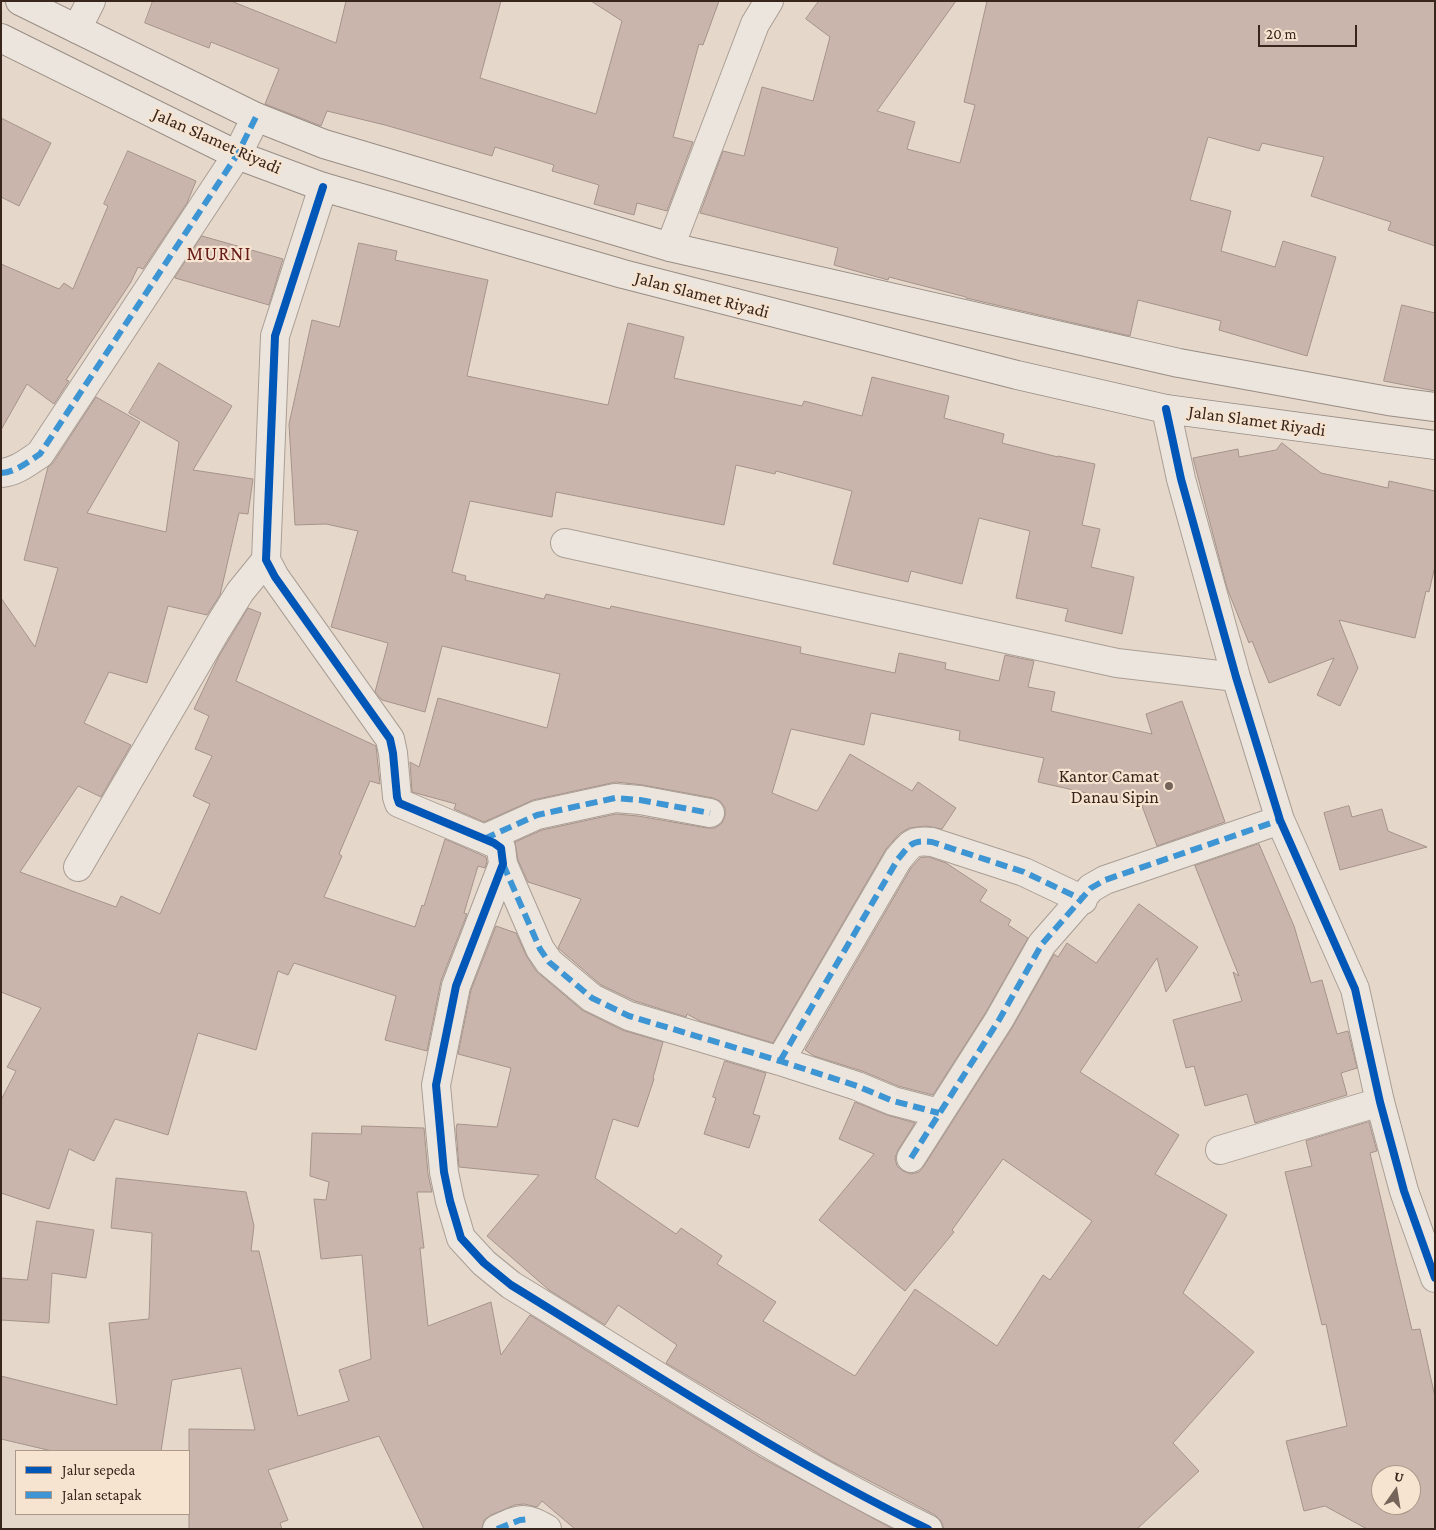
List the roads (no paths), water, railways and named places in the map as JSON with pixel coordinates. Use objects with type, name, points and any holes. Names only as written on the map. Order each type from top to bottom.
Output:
[{"type":"street","points":[[20,1],[256,117],[324,144],[670,247],[1179,363],[1388,401],[1435,407]]},
{"type":"street","points":[[77,29],[91,1]]},
{"type":"street","points":[[670,247],[755,24],[769,1]]},
{"type":"street","name":"Jalan Slamet Riyadi","points":[[1,38],[236,155],[323,187],[623,274],[1017,375],[1166,409],[1435,445]]},
{"type":"street","points":[[1,474],[8,473],[26,464],[40,454],[236,155],[256,117]]},
{"type":"street","points":[[323,187],[275,336],[266,560],[275,577],[390,739],[399,802],[406,807],[484,839],[500,848],[503,864],[540,949],[549,962],[592,998],[629,1016],[780,1061],[857,1086],[893,1101],[939,1113]]},
{"type":"street","points":[[823,326],[832,284]]},
{"type":"street","points":[[1166,409],[1181,479],[1236,677],[1280,820],[1355,989],[1380,1102],[1404,1190],[1435,1278]]},
{"type":"street","points":[[565,543],[1117,663],[1236,677]]},
{"type":"street","points":[[78,868],[216,629],[240,592],[266,560]]},
{"type":"street","points":[[484,839],[536,815],[615,798],[640,800],[710,813]]},
{"type":"street","points":[[911,1158],[999,1020],[1042,944],[1092,888],[1104,880],[1280,820]]},
{"type":"street","points":[[780,1061],[898,859],[911,844],[920,841],[932,842],[1024,872],[1083,900]]},
{"type":"street","points":[[503,864],[456,986],[436,1085],[444,1172],[461,1238],[484,1263],[511,1285],[751,1432],[878,1504],[928,1529]]},
{"type":"street","points":[[1220,1150],[1380,1102]]},
{"type":"street","points":[[496,1529],[520,1520],[530,1519],[547,1529]]},
{"type":"place","name":"Kantor Camat Danau Sipin","points":[[1169,786]]},
{"type":"district","name":"MURNI","points":[[219,254]]}]
